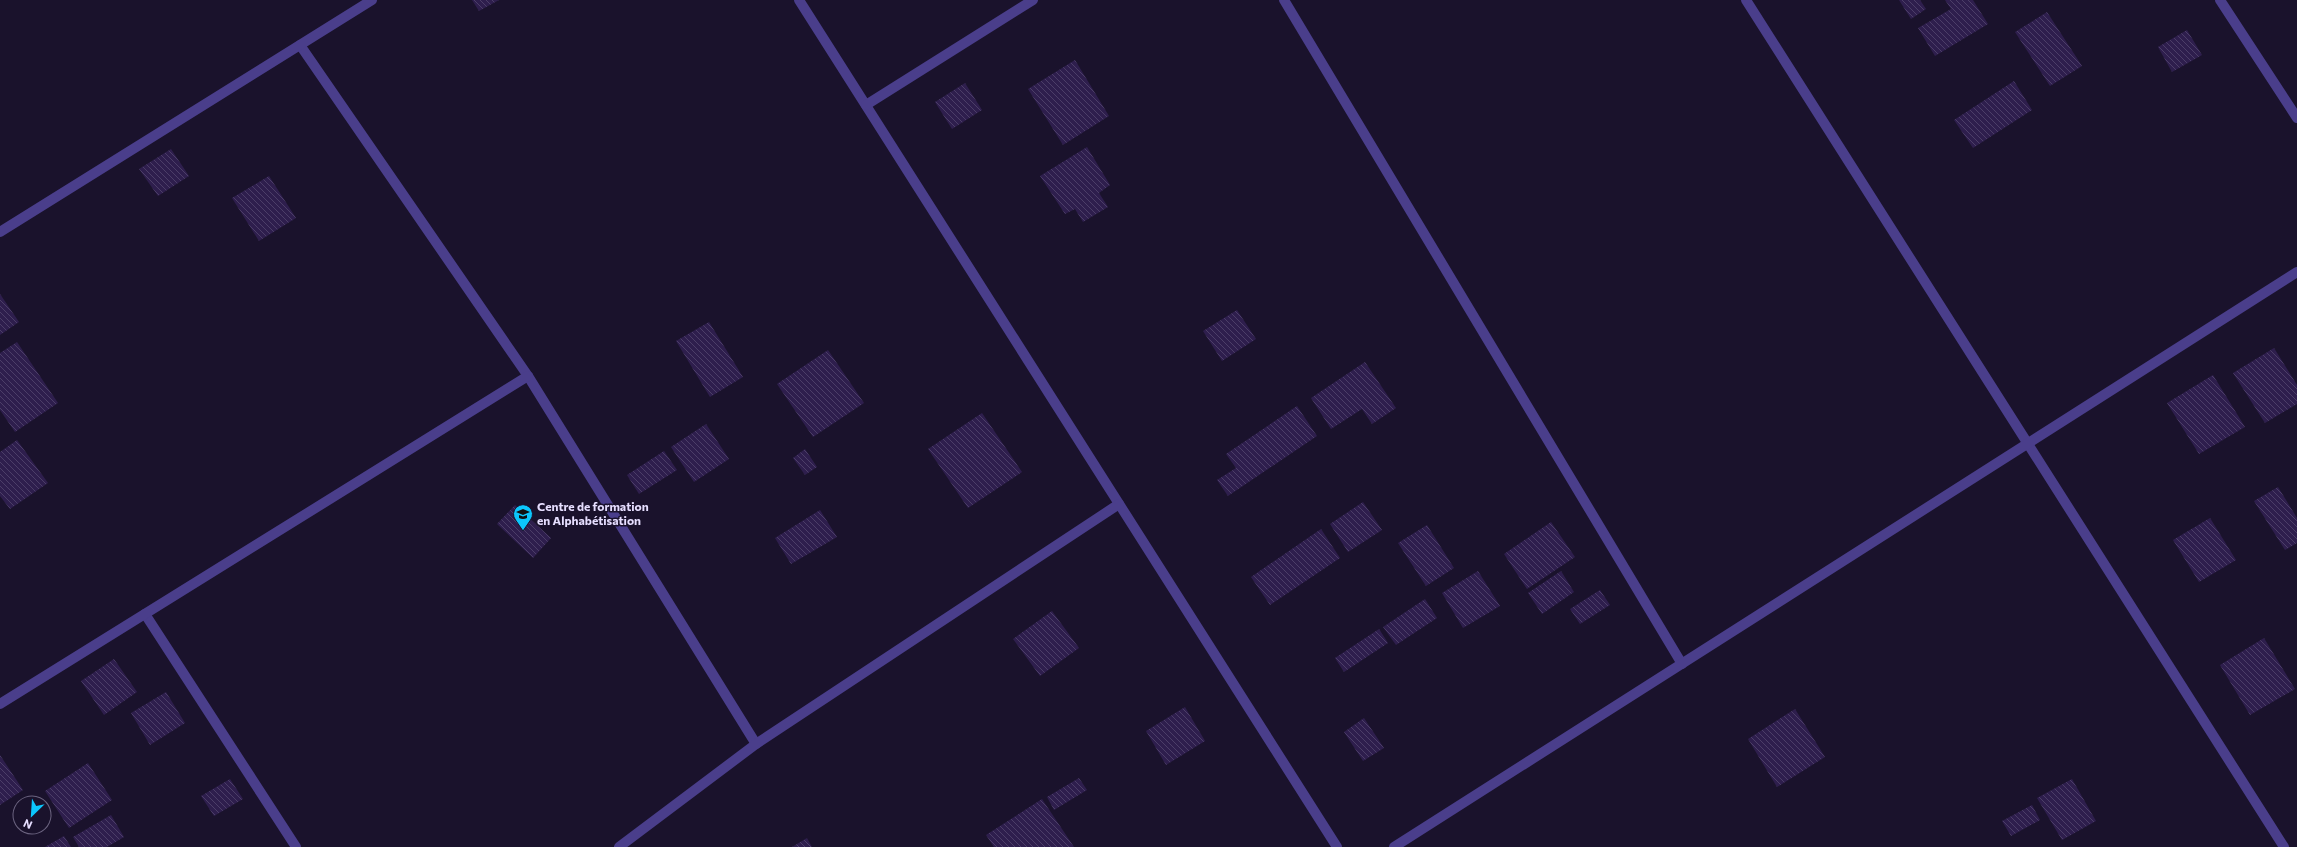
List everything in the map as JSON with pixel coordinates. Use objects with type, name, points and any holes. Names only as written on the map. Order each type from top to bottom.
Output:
[{"type":"street","points":[[0,232],[372,0]]},
{"type":"street","points":[[799,0],[1337,847]]},
{"type":"street","points":[[866,105],[1033,0]]},
{"type":"street","points":[[1284,0],[1682,664]]},
{"type":"street","points":[[1746,0],[2284,847]]},
{"type":"street","points":[[2220,0],[2297,118]]},
{"type":"street","points":[[300,45],[528,376],[756,744]]},
{"type":"street","points":[[1394,847],[2297,272]]},
{"type":"street","points":[[0,704],[528,376]]},
{"type":"street","points":[[619,847],[756,744],[1119,504]]},
{"type":"street","points":[[145,614],[296,847]]},
{"type":"building","points":[[472,0],[499,0],[479,11]]},
{"type":"building","points":[[1899,0],[1920,0],[1926,9],[1911,19]]},
{"type":"building","points":[[1945,0],[1973,0],[1988,24],[1935,56],[1918,28],[1951,9]]},
{"type":"building","points":[[2047,12],[2082,66],[2050,86],[2015,32]]},
{"type":"building","points":[[2187,30],[2202,55],[2172,72],[2158,47]]},
{"type":"building","points":[[1075,60],[1109,116],[1063,145],[1028,89]]},
{"type":"building","points":[[2014,81],[2032,110],[1973,148],[1954,120]]},
{"type":"building","points":[[965,83],[982,110],[952,129],[935,102]]},
{"type":"building","points":[[1087,147],[1110,185],[1099,193],[1108,207],[1083,222],[1075,209],[1065,214],[1040,176]]},
{"type":"building","points":[[171,149],[189,176],[158,196],[139,169]]},
{"type":"building","points":[[269,176],[296,218],[259,241],[232,198]]},
{"type":"building","points":[[0,294],[19,322],[0,335]]},
{"type":"building","points":[[1237,310],[1256,339],[1222,361],[1203,331]]},
{"type":"building","points":[[709,322],[743,377],[710,397],[676,341]]},
{"type":"building","points":[[17,342],[58,403],[15,432],[0,410],[0,353]]},
{"type":"building","points":[[2274,348],[2297,385],[2297,404],[2265,423],[2233,373]]},
{"type":"building","points":[[828,350],[864,403],[813,437],[777,384]]},
{"type":"building","points":[[1365,362],[1396,408],[1372,424],[1362,409],[1331,429],[1311,398]]},
{"type":"building","points":[[2213,375],[2245,427],[2199,454],[2167,403]]},
{"type":"building","points":[[1297,406],[1317,436],[1228,496],[1217,480],[1236,468],[1226,454]]},
{"type":"building","points":[[982,413],[1022,472],[968,508],[928,449]]},
{"type":"building","points":[[706,424],[729,459],[694,482],[671,447]]},
{"type":"building","points":[[17,440],[48,483],[10,509],[0,496],[0,452]]},
{"type":"building","points":[[805,449],[817,467],[805,475],[793,458]]},
{"type":"building","points":[[664,451],[677,470],[639,494],[627,475]]},
{"type":"building","points":[[2278,487],[2297,518],[2297,543],[2285,550],[2254,501]]},
{"type":"building","points":[[1363,502],[1382,530],[1348,552],[1330,524]]},
{"type":"building","points":[[515,505],[551,538],[533,558],[497,524]]},
{"type":"building","points":[[820,510],[837,537],[791,564],[775,538]]},
{"type":"building","points":[[2210,518],[2236,560],[2199,582],[2173,540]]},
{"type":"building","points":[[1551,522],[1575,557],[1527,589],[1504,554]]},
{"type":"building","points":[[1427,525],[1454,568],[1426,586],[1398,543]]},
{"type":"building","points":[[1321,529],[1340,558],[1270,605],[1251,577]]},
{"type":"building","points":[[1478,571],[1500,606],[1463,628],[1442,593]]},
{"type":"building","points":[[1561,571],[1574,592],[1542,614],[1528,593]]},
{"type":"building","points":[[1600,590],[1610,605],[1580,624],[1570,609]]},
{"type":"building","points":[[1425,599],[1437,618],[1396,645],[1383,627]]},
{"type":"building","points":[[1052,611],[1079,648],[1040,676],[1013,639]]},
{"type":"building","points":[[1379,629],[1388,643],[1344,672],[1335,658]]},
{"type":"building","points":[[2264,638],[2295,689],[2250,715],[2220,665]]},
{"type":"building","points":[[114,659],[137,692],[104,715],[81,681]]},
{"type":"building","points":[[166,692],[185,723],[150,745],[131,713]]},
{"type":"building","points":[[1185,707],[1205,741],[1166,765],[1146,731]]},
{"type":"building","points":[[1795,709],[1825,757],[1777,787],[1748,739]]},
{"type":"building","points":[[1364,718],[1384,748],[1363,761],[1344,732]]},
{"type":"building","points":[[0,755],[23,790],[15,795],[12,795],[12,797],[0,805]]},
{"type":"building","points":[[88,763],[112,800],[69,828],[52,802],[52,795],[48,795],[45,791]]},
{"type":"building","points":[[1079,778],[1087,790],[1054,810],[1047,797]]},
{"type":"building","points":[[230,779],[243,799],[214,816],[201,796]]},
{"type":"building","points":[[2072,779],[2096,821],[2062,840],[2037,798]]},
{"type":"building","points":[[1042,799],[1074,847],[994,847],[986,835]]},
{"type":"building","points":[[2032,805],[2040,820],[2011,836],[2002,821]]},
{"type":"building","points":[[111,815],[124,837],[107,847],[79,847],[73,837]]},
{"type":"building","points":[[64,836],[71,847],[45,847]]},
{"type":"building","points":[[807,838],[812,847],[792,847]]},
{"type":"place","name":"Centre de formation en Alphabétisation","points":[[523,531]]}]
